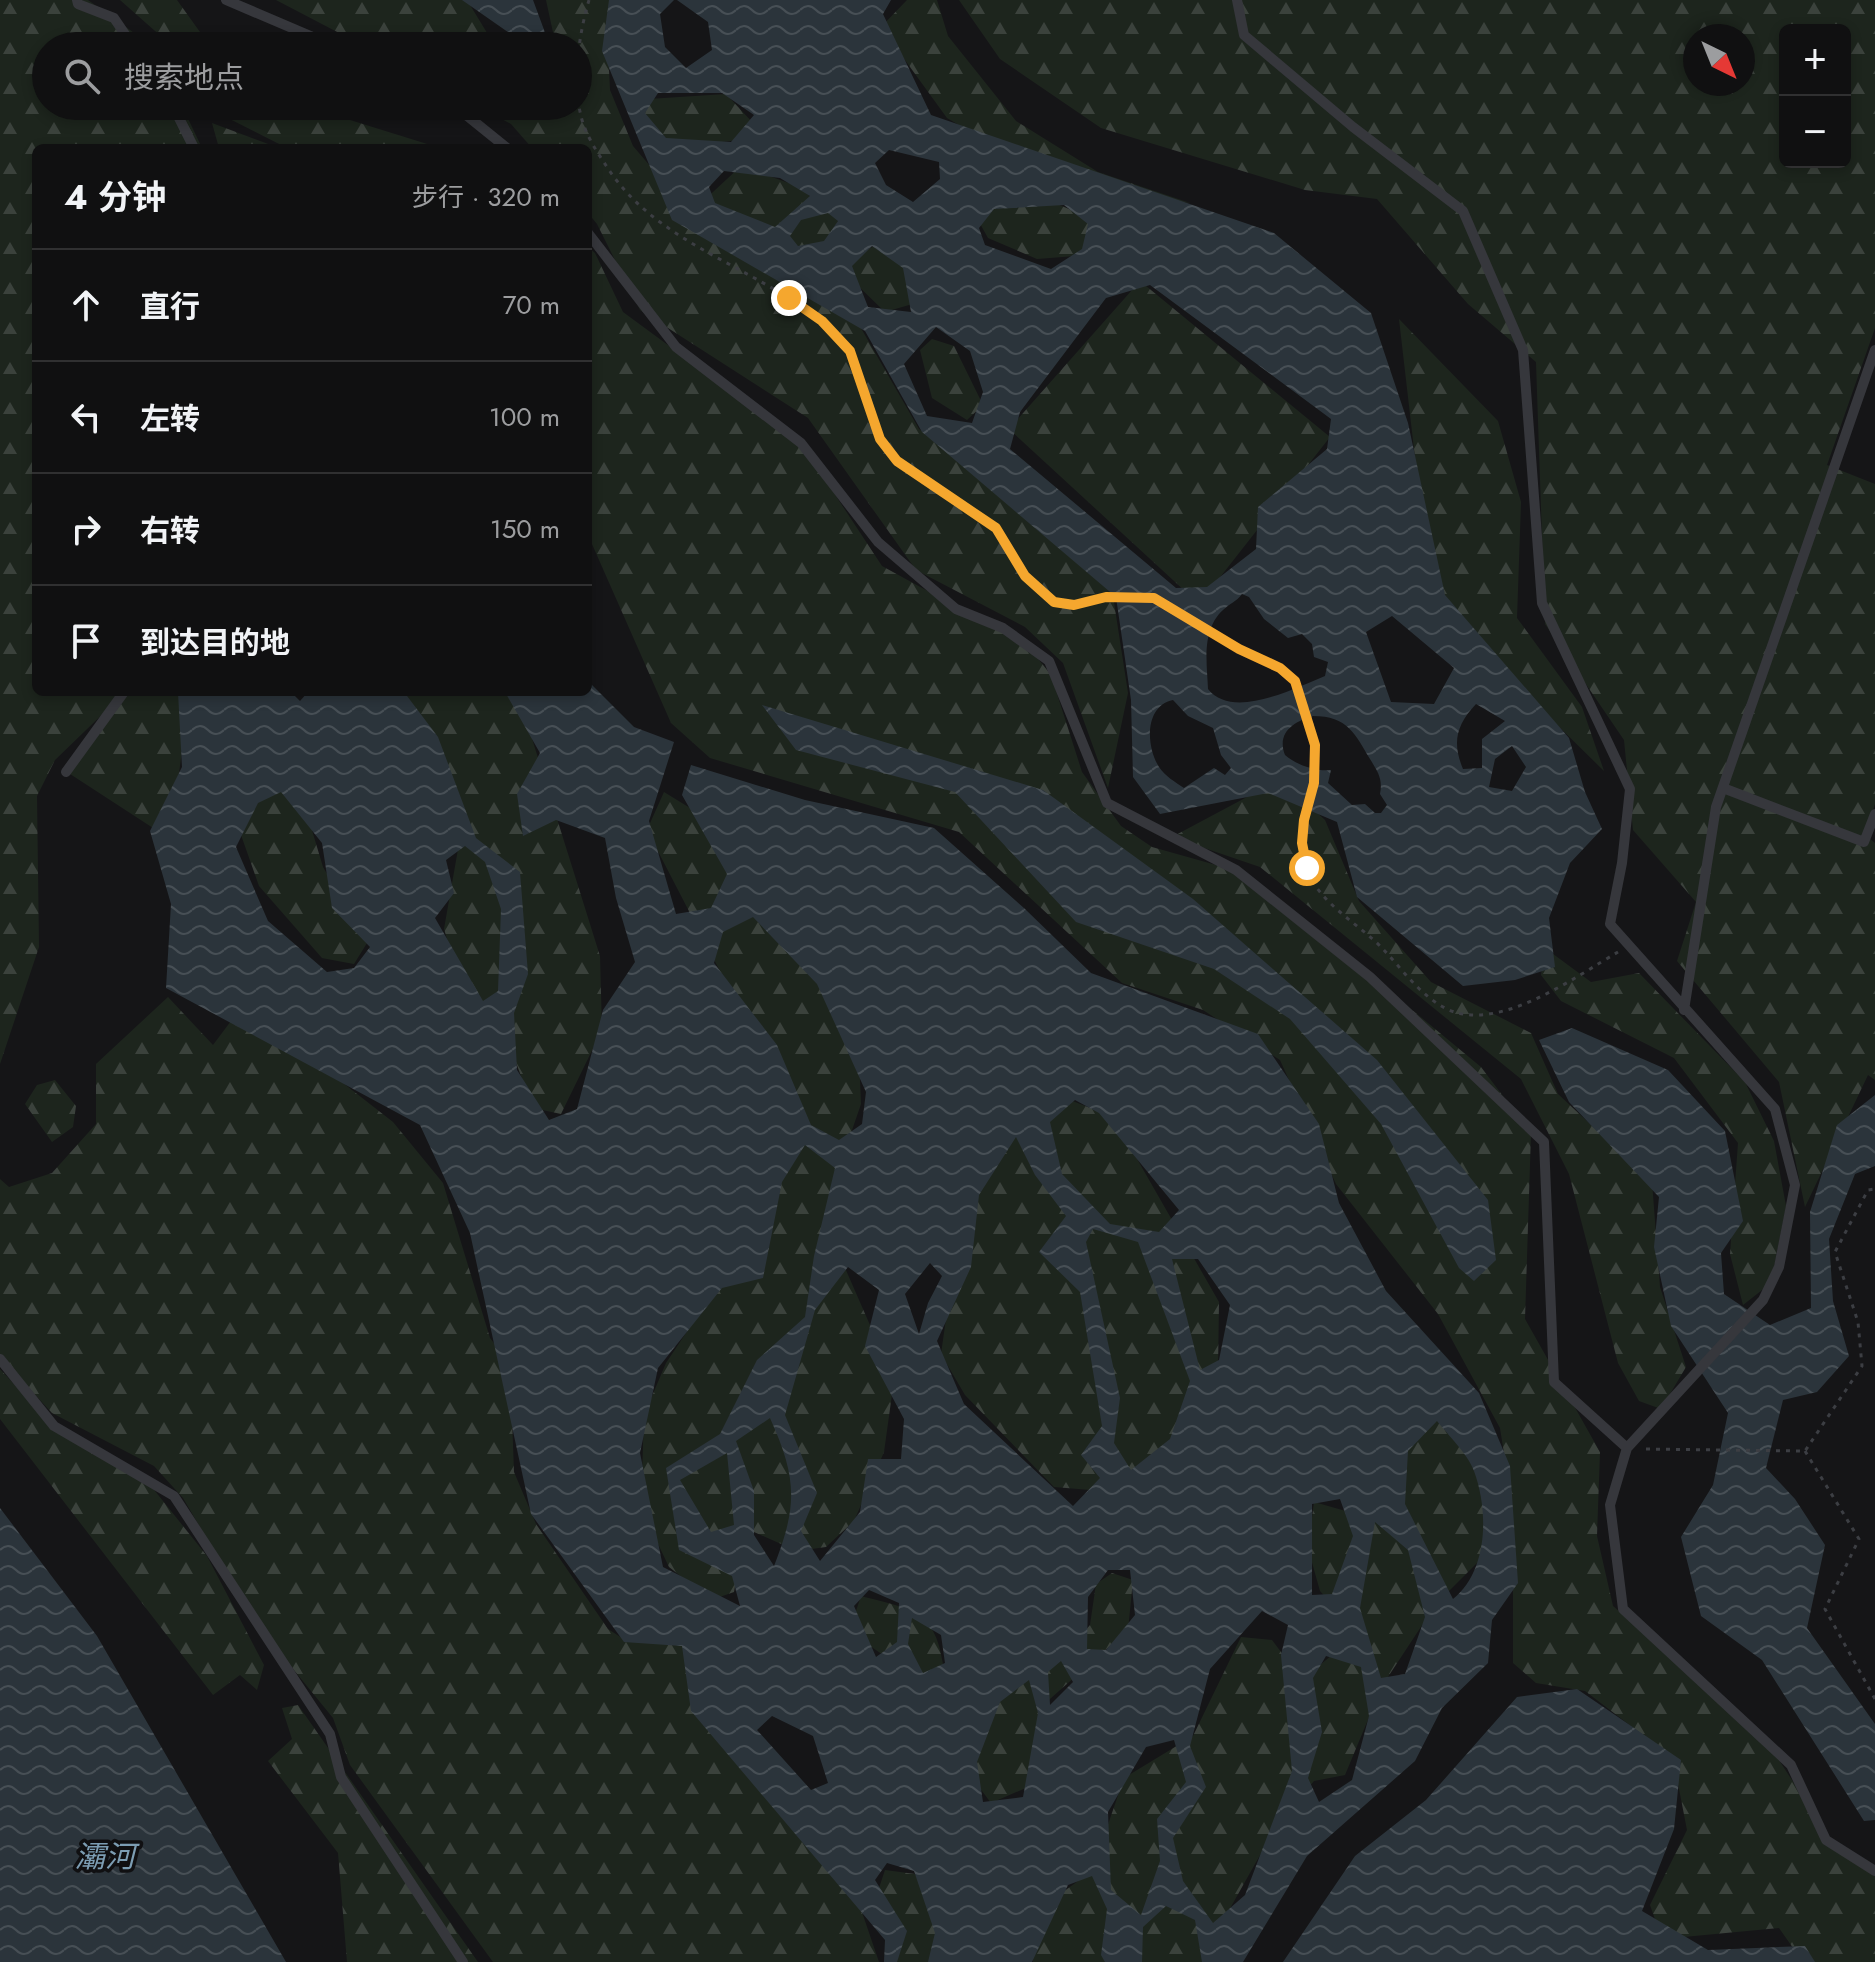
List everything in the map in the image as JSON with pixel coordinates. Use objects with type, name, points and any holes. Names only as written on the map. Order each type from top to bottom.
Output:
[{"type":"lane","points":[[77,0],[78,4],[114,18],[124,32]]},
{"type":"lane","points":[[226,0],[301,32]]},
{"type":"lane","points":[[1237,0],[1244,35],[1353,127],[1463,211],[1523,350],[1542,603],[1630,789],[1622,863],[1610,924],[1775,1109],[1795,1185],[1779,1267],[1763,1300],[1627,1448],[1610,1505],[1623,1609],[1791,1765],[1826,1840],[1875,1871]]},
{"type":"lane","points":[[180,120],[192,144]]},
{"type":"lane","points":[[472,120],[502,144]]},
{"type":"lane","points":[[592,238],[676,347],[801,443],[878,542],[956,609],[1003,628],[1049,661],[1107,803],[1236,870],[1370,977],[1544,1142],[1554,1382],[1627,1448]]},
{"type":"lane","points":[[1684,1010],[1716,807],[1875,350]]},
{"type":"lane","points":[[66,772],[121,696]]},
{"type":"lane","points":[[1723,788],[1864,842],[1875,814]]},
{"type":"lane","points":[[0,1359],[54,1426],[174,1496],[330,1734],[341,1777],[463,1962]]},
{"type":"path","points":[[580,32],[589,0]]},
{"type":"path","points":[[583,120],[610,172],[649,213],[699,250],[822,321],[850,351],[880,439],[897,461],[996,528],[1025,576],[1054,602],[1074,605],[1106,597],[1154,598],[1280,668],[1295,681],[1315,745],[1314,783],[1304,820],[1302,843],[1307,868],[1316,888],[1380,946],[1423,993],[1451,1011],[1475,1015],[1528,1004],[1629,946]]},
{"type":"path","points":[[1805,1451],[1862,1366],[1858,1322],[1835,1252],[1868,1190],[1875,1189]]},
{"type":"path","points":[[1627,1448],[1805,1451]]},
{"type":"path","points":[[1805,1451],[1859,1539],[1825,1609],[1875,1699]]},
{"type":"green space","points":[[0,0],[88,0],[133,32],[32,32],[32,120],[189,120],[200,144],[32,144],[32,696],[189,696],[170,839],[67,772],[116,701],[55,760],[37,796],[39,947],[0,1064]]},
{"type":"green space","points":[[120,0],[177,0],[200,32],[156,32]]},
{"type":"green space","points":[[276,0],[467,0],[486,32],[337,32]]},
{"type":"green space","points":[[546,0],[614,0],[607,30],[610,90],[633,146],[714,241],[858,323],[919,429],[1075,540],[1111,583],[1128,693],[1108,788],[1063,663],[1025,627],[916,570],[808,418],[640,310],[592,218],[592,144],[528,144],[504,120],[592,120],[592,32],[553,32]]},
{"type":"green space","points":[[907,0],[937,0],[948,36],[1016,121],[1098,172],[1190,203],[1060,184],[947,118],[881,27]]},
{"type":"green space","points":[[959,0],[1875,0],[1875,328],[1827,465],[1875,484],[1875,804],[1865,835],[1875,843],[1875,1080],[1868,1075],[1805,1207],[1779,1082],[1677,961],[1696,902],[1633,830],[1624,740],[1545,624],[1536,362],[1468,304],[1377,199],[1305,190],[1101,128],[1000,59]]},
{"type":"green space","points":[[726,94],[753,123],[740,140],[675,147],[644,117],[649,99]]},
{"type":"green space","points":[[232,120],[350,120],[427,144],[279,144]]},
{"type":"green space","points":[[212,123],[268,144],[218,144]]},
{"type":"green space","points":[[741,166],[797,186],[839,219],[820,255],[699,205]]},
{"type":"green space","points":[[1038,196],[1088,217],[1093,239],[1075,256],[1037,259],[988,238],[973,211]]},
{"type":"green space","points":[[891,238],[926,300],[885,312],[849,277],[850,258]]},
{"type":"green space","points":[[592,250],[623,312],[801,443],[882,566],[1028,646],[1051,675],[1082,772],[1121,826],[1152,847],[1248,874],[1481,1067],[1531,1133],[1525,1319],[1600,1452],[1597,1536],[1613,1606],[1760,1731],[1829,1837],[1875,1874],[1875,1962],[1803,1962],[1779,1928],[1662,1939],[1650,1905],[1687,1830],[1673,1758],[1585,1691],[1536,1683],[1513,1663],[1513,1510],[1500,1428],[1438,1314],[1336,1184],[1280,1060],[1203,1010],[1122,983],[959,832],[710,758],[671,723],[592,544]]},
{"type":"green space","points":[[1140,281],[1330,437],[1199,604],[1009,429]]},
{"type":"green space","points":[[1399,319],[1498,421],[1521,502],[1517,618],[1582,707],[1604,771],[1466,635],[1428,570]]},
{"type":"green space","points":[[932,339],[954,346],[983,405],[967,420],[932,398],[920,350]]},
{"type":"green space","points":[[402,696],[511,696],[528,726],[600,956],[602,1030],[561,1114],[533,1108],[503,1028],[466,1000],[444,929],[463,821]]},
{"type":"green space","points":[[274,782],[305,807],[323,867],[367,943],[354,964],[322,958],[259,886],[234,815]]},
{"type":"green space","points":[[1262,789],[1301,798],[1325,820],[1359,901],[1431,982],[1531,1033],[1558,1094],[1652,1182],[1660,1287],[1686,1367],[1661,1409],[1639,1401],[1618,1363],[1569,1174],[1521,1079],[1260,867],[1172,837]]},
{"type":"green space","points":[[664,792],[716,824],[836,1001],[859,1057],[861,1104],[831,1191],[831,1236],[894,1380],[884,1452],[854,1521],[826,1547],[797,1551],[745,1528],[734,1592],[711,1600],[669,1567],[641,1508],[644,1415],[666,1363],[778,1195],[795,1116],[647,830]]},
{"type":"green space","points":[[1545,948],[1591,982],[1639,973],[1745,1082],[1774,1141],[1786,1206],[1771,1283],[1743,1305],[1730,1254],[1738,1143],[1674,1058],[1561,1001],[1541,975]]},
{"type":"green space","points":[[168,997],[213,1045],[243,1005],[393,1122],[443,1183],[490,1338],[510,1364],[514,1472],[536,1524],[608,1629],[625,1640],[667,1628],[685,1647],[697,1708],[824,1801],[879,1962],[493,1962],[350,1765],[333,1718],[258,1626],[183,1498],[154,1466],[52,1413],[0,1357],[0,1179],[9,1187],[52,1173],[96,1124],[96,1064]]},
{"type":"green space","points":[[55,1080],[76,1106],[73,1127],[52,1142],[25,1104],[37,1085]]},
{"type":"green space","points":[[1065,1098],[1113,1117],[1219,1302],[1218,1370],[1196,1418],[1144,1475],[1103,1491],[1054,1487],[965,1395],[941,1354],[958,1235],[1001,1145]]},
{"type":"green space","points":[[0,1369],[48,1421],[139,1471],[207,1556],[264,1665],[257,1690],[240,1675],[213,1695],[0,1419]]},
{"type":"green space","points":[[1436,1415],[1478,1453],[1490,1550],[1436,1604],[1382,1686],[1345,1775],[1314,1781],[1278,1823],[1219,1928],[1210,1962],[1033,1962],[1032,1936],[1049,1902],[1092,1871],[1124,1778],[1193,1736],[1241,1637],[1272,1640],[1302,1680],[1344,1645],[1351,1625],[1320,1591],[1308,1548],[1314,1502],[1377,1520],[1405,1435]]},
{"type":"green space","points":[[1112,1573],[1133,1580],[1128,1630],[1042,1706],[1028,1787],[991,1803],[965,1768],[985,1709],[1070,1648],[1090,1625],[1096,1584]]},
{"type":"green space","points":[[861,1596],[905,1608],[926,1621],[939,1646],[943,1664],[920,1680],[870,1646],[855,1614]]},
{"type":"green space","points":[[298,1705],[478,1962],[347,1962],[338,1853],[268,1761],[292,1739],[282,1708]]},
{"type":"green space","points":[[885,1870],[915,1874],[939,1928],[937,1962],[897,1962],[876,1897]]},
{"type":"water","points":[[462,0],[533,0],[545,32],[508,32]]},
{"type":"water","points":[[609,0],[674,0],[660,14],[665,47],[686,68],[712,50],[708,22],[677,0],[891,0],[883,14],[931,115],[1274,233],[1371,313],[1408,423],[1445,595],[1569,738],[1585,792],[1602,829],[1570,863],[1549,918],[1555,967],[1515,980],[1463,986],[1357,897],[1337,822],[1268,793],[1160,814],[1133,777],[1131,700],[1116,597],[922,432],[865,331],[672,220],[602,51]],"holes":[[[658,93],[722,93],[754,115],[731,142],[666,138],[645,113]],[[889,150],[939,162],[940,179],[913,202],[886,185],[875,163]],[[724,171],[780,178],[810,196],[775,227],[715,203],[709,187]],[[1064,205],[1088,224],[1082,249],[1051,269],[985,245],[979,228],[994,209]],[[828,213],[838,221],[824,241],[798,246],[790,236],[801,220]],[[872,246],[903,268],[911,312],[868,307],[852,266]],[[1150,285],[1331,419],[1327,449],[1258,507],[1256,549],[1207,587],[1176,588],[1010,449],[1020,412],[1106,298]],[[936,327],[970,351],[983,392],[972,423],[927,416],[904,364]],[[1242,594],[1249,597],[1264,619],[1288,638],[1302,634],[1312,644],[1314,657],[1328,662],[1325,676],[1249,702],[1219,698],[1208,689],[1207,647],[1211,627],[1223,610]],[[1392,616],[1454,668],[1434,704],[1391,702],[1366,632]],[[1173,700],[1188,716],[1213,728],[1221,755],[1231,768],[1225,775],[1214,768],[1184,788],[1170,779],[1155,759],[1150,739],[1152,719],[1157,710]],[[1476,704],[1505,721],[1482,739],[1482,768],[1463,769],[1457,743],[1460,727]],[[1313,716],[1335,719],[1349,728],[1379,776],[1380,794],[1387,805],[1381,813],[1375,813],[1365,804],[1352,805],[1328,783],[1331,770],[1307,767],[1285,755],[1283,740],[1289,729]],[[1512,746],[1526,767],[1512,791],[1489,787],[1495,759]]]},
{"type":"water","points":[[592,685],[634,727],[674,742],[649,821],[676,914],[711,908],[727,874],[682,795],[691,765],[805,800],[934,828],[1091,973],[1258,1034],[1319,1124],[1339,1203],[1386,1291],[1479,1393],[1510,1466],[1518,1583],[1492,1620],[1488,1663],[1442,1708],[1415,1761],[1307,1856],[1243,1962],[1202,1962],[1195,1920],[1166,1906],[1143,1927],[1142,1962],[1105,1962],[1101,1955],[1107,1909],[1092,1876],[1068,1885],[1032,1962],[928,1962],[935,1933],[914,1871],[887,1863],[875,1880],[907,1931],[897,1962],[884,1962],[885,1940],[691,1711],[682,1646],[624,1642],[531,1514],[470,1233],[420,1125],[166,988],[171,904],[150,831],[182,767],[178,696],[295,696],[300,701],[304,696],[407,696],[438,737],[476,838],[520,872],[528,974],[514,1013],[517,1070],[549,1120],[577,1109],[603,1010],[635,962],[616,898],[605,838],[556,820],[523,836],[517,794],[540,753],[507,696],[592,696]],"holes":[[[281,792],[322,843],[332,908],[370,947],[354,968],[327,972],[268,921],[236,847],[258,803]],[[465,846],[485,862],[501,909],[498,991],[483,1001],[435,918],[454,893],[446,860]],[[753,917],[817,984],[866,1092],[862,1124],[839,1140],[811,1125],[777,1045],[714,963],[723,932]],[[1075,1100],[1099,1113],[1179,1210],[1159,1232],[1110,1224],[1062,1174],[1050,1122]],[[1016,1137],[1035,1175],[1066,1216],[1039,1252],[1080,1292],[1102,1426],[1081,1455],[1100,1478],[1073,1506],[964,1404],[937,1341],[971,1267],[979,1195]],[[805,1145],[835,1168],[814,1256],[805,1317],[757,1360],[720,1434],[666,1468],[679,1550],[732,1576],[740,1606],[663,1567],[640,1453],[658,1368],[722,1288],[763,1278],[782,1182]],[[1093,1229],[1138,1242],[1190,1381],[1170,1439],[1131,1470],[1114,1443],[1120,1398],[1086,1242]],[[1172,1259],[1198,1259],[1230,1305],[1219,1360],[1200,1370]],[[930,1263],[942,1276],[928,1303],[919,1334],[905,1294]],[[848,1267],[879,1290],[865,1346],[904,1419],[901,1459],[868,1459],[860,1512],[820,1561],[801,1531],[817,1493],[785,1415],[815,1310]],[[770,1418],[785,1458],[791,1492],[787,1526],[774,1566],[754,1535],[754,1491],[736,1441]],[[1437,1421],[1471,1465],[1482,1504],[1479,1557],[1465,1587],[1453,1599],[1405,1504],[1408,1451]],[[727,1453],[734,1525],[711,1532],[680,1480]],[[1340,1499],[1353,1536],[1332,1594],[1312,1595],[1312,1504]],[[1375,1522],[1408,1550],[1425,1617],[1405,1674],[1381,1678],[1360,1608]],[[1108,1570],[1130,1570],[1135,1615],[1106,1650],[1087,1649],[1088,1597]],[[869,1590],[899,1603],[897,1642],[876,1657],[854,1606]],[[1262,1611],[1288,1625],[1281,1655],[1292,1771],[1245,1895],[1213,1923],[1183,1881],[1173,1838],[1206,1787],[1190,1746],[1210,1669]],[[912,1618],[941,1635],[945,1663],[923,1673],[908,1644]],[[1326,1656],[1361,1667],[1369,1716],[1352,1780],[1319,1802],[1308,1778],[1322,1732],[1313,1678]],[[1061,1661],[1073,1682],[1050,1705],[1048,1672]],[[1029,1680],[1038,1713],[1023,1797],[983,1802],[977,1762],[1000,1702]],[[772,1716],[813,1736],[828,1783],[811,1790],[757,1730]],[[1174,1740],[1186,1782],[1157,1819],[1160,1861],[1141,1915],[1111,1890],[1108,1812],[1146,1747]]]},
{"type":"water","points":[[762,705],[1043,790],[1193,899],[1377,1060],[1488,1200],[1496,1260],[1474,1281],[1459,1268],[1381,1124],[1290,1019],[1214,969],[1076,922],[955,792],[796,750]]},
{"type":"water","points":[[1572,1028],[1668,1070],[1725,1131],[1743,1221],[1721,1253],[1724,1294],[1770,1325],[1811,1308],[1810,1212],[1837,1125],[1875,1095],[1875,1166],[1855,1174],[1829,1239],[1833,1301],[1849,1356],[1817,1392],[1783,1400],[1766,1468],[1795,1499],[1825,1545],[1807,1628],[1875,1724],[1875,1820],[1864,1821],[1762,1660],[1701,1616],[1681,1537],[1713,1485],[1728,1413],[1671,1326],[1654,1247],[1659,1197],[1569,1102],[1539,1040]]},
{"type":"water","name":"灞河","points":[[0,1508],[97,1636],[286,1962],[0,1962]]},
{"type":"water","points":[[1577,1689],[1681,1760],[1674,1829],[1642,1911],[1708,1950],[1805,1946],[1815,1962],[1283,1962],[1355,1856],[1426,1800],[1517,1697]]},
{"type":"route","points":[[789,298],[822,321],[850,351],[880,439],[897,461],[996,528],[1025,576],[1054,602],[1074,605],[1106,597],[1133,595],[1154,598],[1239,649],[1280,668],[1295,681],[1302,694],[1315,745],[1314,783],[1304,820],[1302,843],[1307,868]]}]
